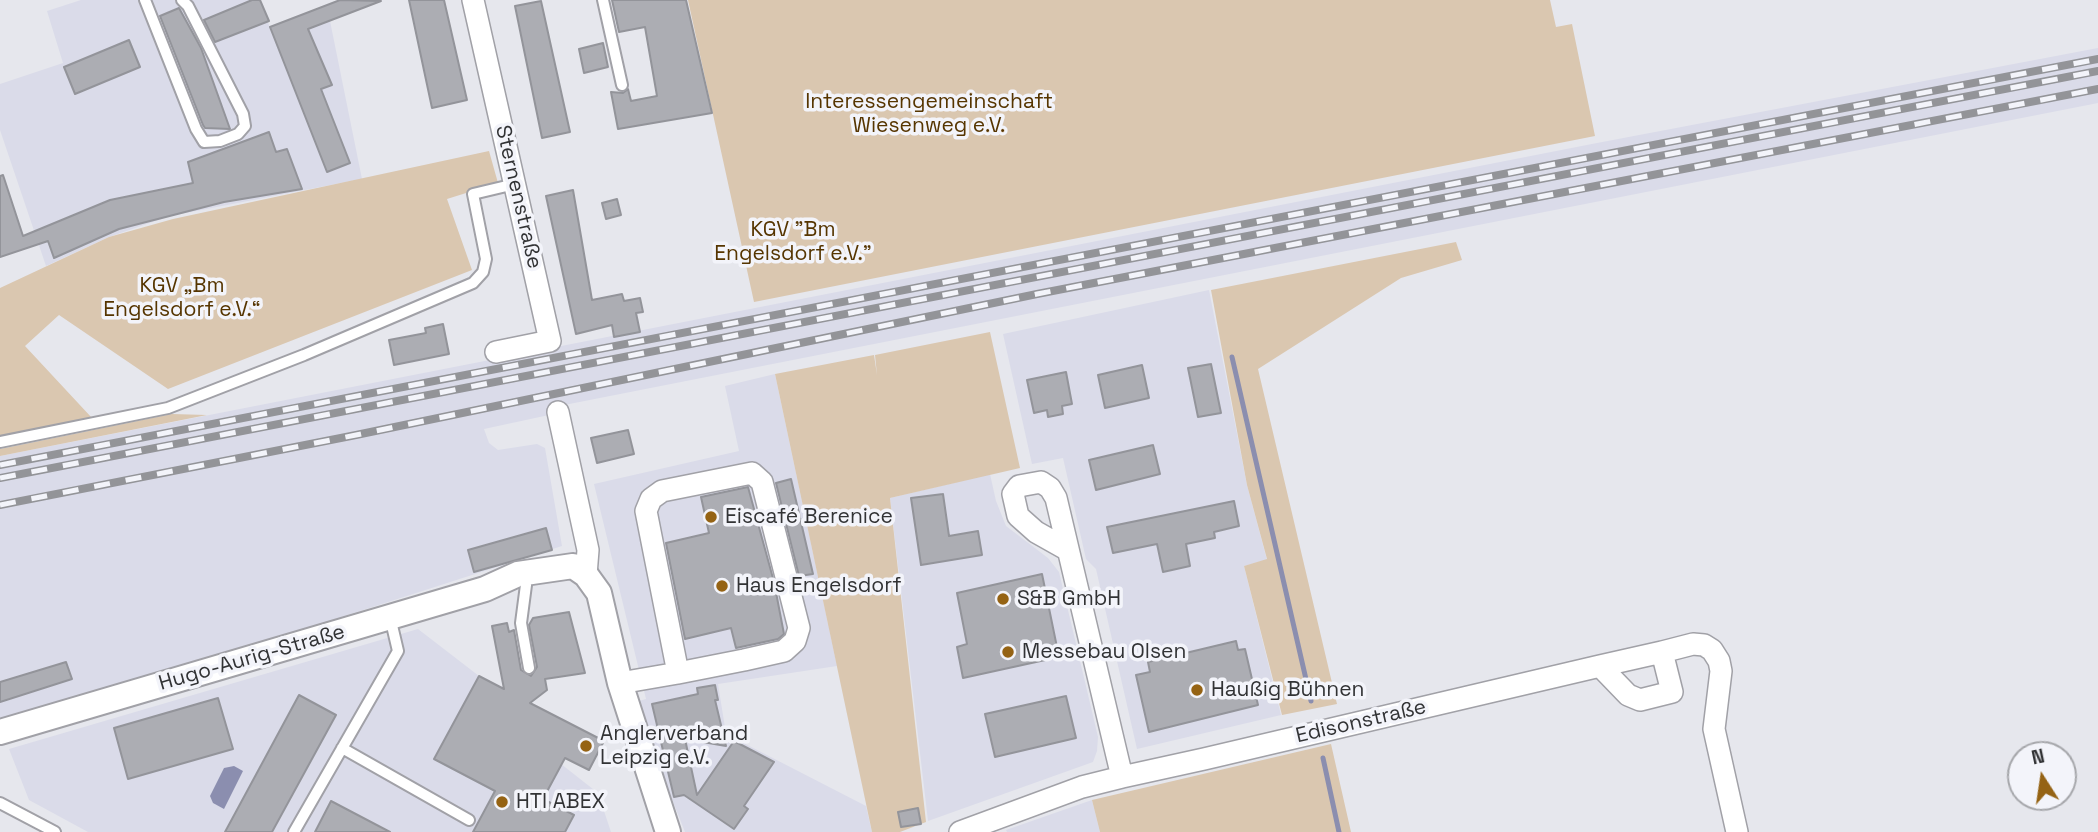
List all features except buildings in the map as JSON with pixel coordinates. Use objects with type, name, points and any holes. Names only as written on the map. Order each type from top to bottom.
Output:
[{"type":"street","name":"Sternenstraße","points":[[473,0],[550,341],[496,352]]},
{"type":"street","points":[[558,412],[588,550],[586,575],[599,593],[620,683],[667,832]]},
{"type":"street","points":[[620,683],[678,673],[784,651],[795,640],[799,628],[766,496],[762,482],[752,473],[662,492],[651,499],[646,511],[678,673]]},
{"type":"street","points":[[1068,550],[1122,777]]},
{"type":"street","name":"Hugo-Aurig-Straße","points":[[0,732],[390,617],[514,584],[518,574],[573,566],[586,575]]},
{"type":"street","name":"Edisonstraße","points":[[960,832],[1082,787],[1693,644],[1704,645],[1713,650],[1719,661],[1721,671],[1714,729],[1737,832]]},
{"type":"street","points":[[1600,666],[1628,695],[1648,700],[1672,692],[1662,652]]},
{"type":"lane","points":[[145,0],[196,129],[204,142],[220,141],[238,134],[245,126],[243,114],[188,6],[182,0]]},
{"type":"lane","points":[[603,0],[622,85]]},
{"type":"lane","points":[[0,442],[168,408],[304,355],[472,283],[483,272],[486,258],[473,194],[515,184]]},
{"type":"lane","points":[[514,584],[529,668]]},
{"type":"lane","points":[[294,832],[398,651],[390,617]]},
{"type":"lane","points":[[342,748],[469,820]]},
{"type":"lane","points":[[0,803],[55,832]]},
{"type":"shaded area","points":[[81,0],[258,0],[276,41],[330,21],[362,179],[170,216],[109,237],[46,266],[0,130],[0,84],[63,63],[47,11]]},
{"type":"shaded area","points":[[2098,48],[2098,103],[549,408],[549,415],[484,429],[489,443],[498,450],[537,444],[545,448],[562,546],[0,727],[0,456],[1597,143]]},
{"type":"shaded area","points":[[1209,290],[1247,485],[1267,560],[1244,566],[1281,715],[1137,749],[1096,569],[1086,559],[1063,458],[1032,464],[1003,334]]},
{"type":"shaded area","points":[[775,374],[837,666],[718,684],[726,734],[866,806],[872,832],[685,832],[658,764],[639,701],[646,699],[594,484],[739,451],[725,386]]},
{"type":"shaded area","points":[[990,474],[996,501],[1006,526],[1048,558],[1059,572],[1098,737],[1097,751],[1093,762],[928,821],[890,498]]},
{"type":"shaded area","points":[[418,629],[479,676],[580,729],[561,764],[598,793],[611,832],[88,832],[29,800],[9,749]]},
{"type":"shaded area","points":[[1092,800],[1100,832],[1006,830]]},
{"type":"green space","name":"Interessengemeinschaft Wiesenweg e.V.","points":[[688,0],[1550,0],[1556,27],[1572,24],[1595,136],[754,302]]},
{"type":"green space","name":"KGV „Bm Engelsdorf e.V.“","points":[[489,151],[498,183],[447,199],[472,270],[168,389],[59,315],[25,346],[92,418],[0,436],[0,288],[109,237],[173,219]]},
{"type":"green space","points":[[1456,242],[1462,260],[1401,278],[1258,369],[1337,704],[1282,715],[1244,566],[1267,559],[1247,485],[1211,290]]},
{"type":"green space","points":[[990,332],[1020,468],[890,498],[926,822],[900,832],[872,832],[775,374],[874,355],[877,375],[875,355]]},
{"type":"green space","points":[[172,414],[207,415],[0,456],[0,449]]},
{"type":"green space","points":[[1331,744],[1351,832],[1100,832],[1092,800]]},
{"type":"water","points":[[234,766],[243,771],[224,809],[213,803],[210,796],[224,768]]},
{"type":"waterway","points":[[1232,357],[1311,701]]},
{"type":"waterway","points":[[1323,758],[1339,832]]},
{"type":"railway","points":[[0,465],[2098,59]]},
{"type":"railway","points":[[0,478],[2098,71]]},
{"type":"railway","points":[[0,505],[356,435],[1037,294],[2098,89]]},
{"type":"place","name":"Eiscafé Berenice","points":[[711,517]]},
{"type":"place","name":"Haus Engelsdorf","points":[[722,586]]},
{"type":"place","name":"S&B GmbH","points":[[1003,599]]},
{"type":"place","name":"Messebau Olsen","points":[[1008,652]]},
{"type":"place","name":"Haußig Bühnen","points":[[1197,690]]},
{"type":"place","name":"Anglerverband Leipzig e.V.","points":[[586,746]]},
{"type":"place","name":"HTI ABEX","points":[[502,802]]},
{"type":"park label","name":"KGV \"Bm Engelsdorf e.V.\"","points":[[793,242]]}]
